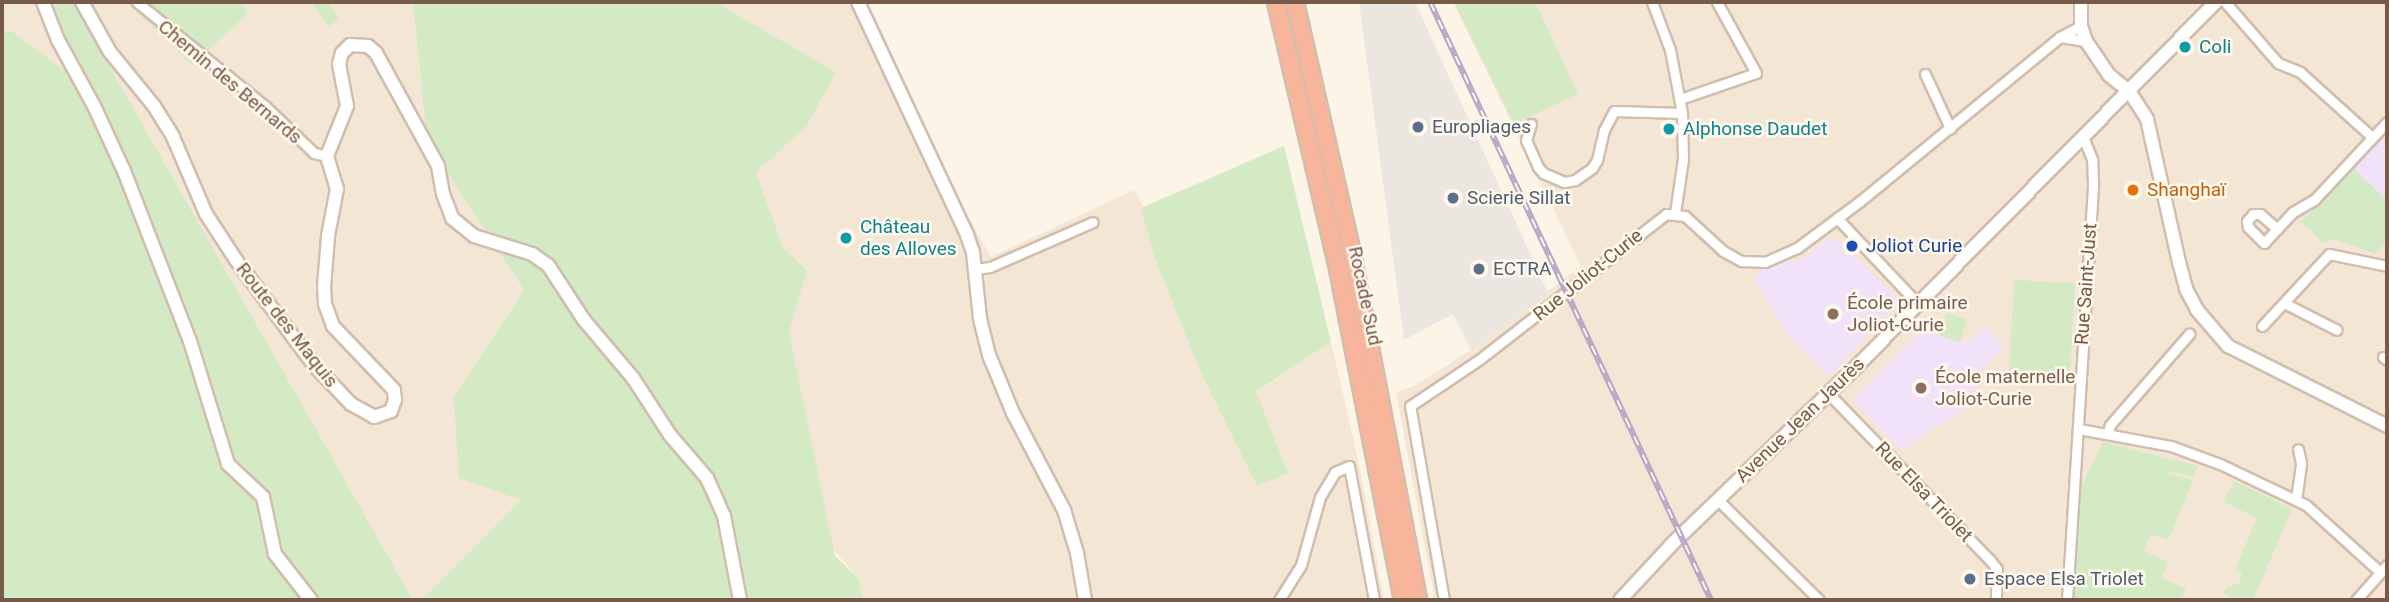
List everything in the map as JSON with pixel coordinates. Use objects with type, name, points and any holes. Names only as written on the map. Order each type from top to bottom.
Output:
[{"type":"highway","name":"Rocade Sud","points":[[1276,2],[1336,259],[1403,600]]},
{"type":"highway","name":"Rocade Sud","points":[[1295,2],[1343,209],[1418,600]]},
{"type":"street","points":[[43,2],[58,40],[95,108],[124,171],[190,341],[228,464],[263,497],[275,554],[311,600]]},
{"type":"street","name":"Route des Maquis","points":[[82,2],[110,52],[154,106],[173,137],[206,214],[222,240],[281,323],[314,365],[351,404],[366,414],[382,415],[394,404],[394,390],[387,379],[338,332],[325,304],[328,236],[337,189],[327,156]]},
{"type":"street","name":"Chemin des Bernards","points":[[137,2],[265,106],[314,153],[327,156]]},
{"type":"street","points":[[858,2],[967,235],[976,269],[980,319],[989,355],[1013,413],[1064,510],[1077,553],[1085,600]]},
{"type":"street","points":[[1652,2],[1670,50],[1682,113],[1683,159],[1675,213],[1690,220],[1723,251],[1749,262],[1778,258],[1837,218],[2060,37],[2081,26]]},
{"type":"street","points":[[1680,99],[1756,73],[1717,2]]},
{"type":"street","points":[[2081,2],[2081,26],[2086,41],[2109,75],[2129,91],[2147,119],[2186,289],[2204,320],[2228,346],[2387,426]]},
{"type":"street","name":"Avenue Jean Jaurès","points":[[1620,600],[1918,304],[2216,2]]},
{"type":"street","points":[[2225,2],[2278,63],[2300,72],[2372,137]]},
{"type":"street","points":[[2060,37],[2086,41]]},
{"type":"street","points":[[327,156],[347,106],[339,64],[342,53],[350,45],[368,46],[376,53],[438,166],[443,194],[452,218],[474,236],[533,254],[548,265],[584,320],[628,372],[670,435],[707,478],[724,516],[740,600]]},
{"type":"street","points":[[1925,74],[1950,128]]},
{"type":"street","points":[[1531,124],[1526,140],[1538,167],[1543,173],[1564,182],[1575,180],[1592,168],[1597,160],[1604,130],[1615,111],[1682,113]]},
{"type":"street","points":[[2277,229],[2294,212],[2314,200],[2387,122]]},
{"type":"street","name":"Rue Saint-Just","points":[[2067,600],[2093,183],[2092,159],[2083,137]]},
{"type":"street","name":"Rue Joliot-Curie","points":[[1444,600],[1410,406],[1427,398],[1480,359],[1654,222],[1675,213]]},
{"type":"street","points":[[1837,218],[1918,304]]},
{"type":"street","points":[[976,269],[990,267],[1093,222]]},
{"type":"street","points":[[2262,326],[2329,254],[2387,265]]},
{"type":"street","points":[[2284,303],[2337,330]]},
{"type":"street","points":[[2108,432],[2110,425],[2189,334]]},
{"type":"street","name":"Rue Elsa Triolet","points":[[1828,393],[1990,560],[1997,569],[1996,600]]},
{"type":"street","points":[[2078,429],[2108,432],[2190,452],[2305,505],[2384,569],[2356,600]]},
{"type":"street","points":[[2295,500],[2301,463],[2298,449]]},
{"type":"street","points":[[1279,600],[1301,565],[1320,497],[1335,472],[1349,466],[1374,600]]},
{"type":"street","points":[[1718,500],[1819,600]]},
{"type":"shaded area","points":[[2,2],[60,2],[51,8],[82,84],[13,32],[2,31]]},
{"type":"shaded area","points":[[73,2],[127,2],[192,64],[248,15],[240,2],[311,2],[328,27],[339,19],[328,2],[413,2],[427,141],[524,290],[454,399],[522,500],[422,600],[413,600]]},
{"type":"shaded area","points":[[715,2],[856,2],[884,63],[867,73],[884,66],[991,257],[1134,190],[1288,473],[1256,393],[1331,342],[1359,464],[1384,600],[863,600],[859,579],[833,549],[789,332],[807,271],[783,248],[756,172],[807,126],[836,72]]},
{"type":"shaded area","points":[[1359,2],[1415,2],[1548,293],[1471,350],[1453,314],[1404,340]]},
{"type":"shaded area","points":[[1453,2],[2387,2],[2387,578],[2368,600],[1435,600],[1396,392],[1414,386],[1471,350],[1581,266]]},
{"type":"shaded area","points":[[2387,134],[2387,201],[2353,168]]},
{"type":"shaded area","name":"École primaire Joliot-Curie","points":[[1830,238],[1835,238],[1901,302],[1828,376],[1788,336],[1754,278],[1761,270],[1793,259],[1798,261]]},
{"type":"shaded area","name":"École maternelle Joliot-Curie","points":[[1985,326],[2004,347],[1971,380],[1984,396],[1901,450],[1852,400],[1921,331],[1966,343]]},
{"type":"shaded area","points":[[2387,578],[2387,600],[2367,600]]},
{"type":"green space","points":[[60,2],[73,2],[413,600],[2,600],[2,31],[13,32],[81,83],[50,9]]},
{"type":"green space","points":[[127,2],[240,2],[248,14],[192,65]]},
{"type":"green space","points":[[311,2],[328,2],[339,19],[328,27]]},
{"type":"green space","points":[[413,2],[715,2],[836,72],[807,126],[756,172],[783,248],[807,271],[789,332],[835,556],[859,579],[863,600],[422,600],[521,500],[459,478],[454,398],[524,290],[427,141]]},
{"type":"green space","points":[[1454,2],[1535,2],[1578,94],[1514,124]]},
{"type":"green space","points":[[1284,146],[1331,342],[1256,392],[1288,473],[1257,486],[1200,370],[1155,259],[1141,208]]},
{"type":"green space","points":[[2353,168],[2387,201],[2387,241],[2375,254],[2334,239],[2323,243],[2301,222]]},
{"type":"green space","points":[[2014,280],[2075,283],[2070,375],[2009,372]]},
{"type":"green space","points":[[1947,313],[1967,319],[1960,342],[1940,336]]},
{"type":"green space","points":[[2103,442],[2198,466],[2194,477],[2168,471],[2168,474],[2193,480],[2168,540],[2151,534],[2144,551],[2168,562],[2161,578],[2186,589],[2181,600],[2070,600],[2076,498]]},
{"type":"green space","points":[[2234,481],[2292,509],[2253,600],[2238,600],[2224,594],[2227,587],[2239,583],[2242,573],[2235,570],[2257,518],[2224,502]]},
{"type":"railway","points":[[1430,2],[1711,600]]},
{"type":"place","name":"Coli","points":[[2185,47]]},
{"type":"place","name":"Europliages","points":[[1418,127]]},
{"type":"place","name":"Alphonse Daudet","points":[[1669,129]]},
{"type":"place","name":"Shanghaï","points":[[2133,190]]},
{"type":"place","name":"Scierie Sillat","points":[[1453,198]]},
{"type":"place","name":"Château des Alloves","points":[[846,238]]},
{"type":"place","name":"Joliot Curie","points":[[1852,246]]},
{"type":"place","name":"ECTRA","points":[[1479,269]]},
{"type":"place","name":"École primaire Joliot-Curie","points":[[1833,314]]},
{"type":"place","name":"École maternelle Joliot-Curie","points":[[1921,388]]},
{"type":"place","name":"Espace Elsa Triolet","points":[[1970,579]]}]
